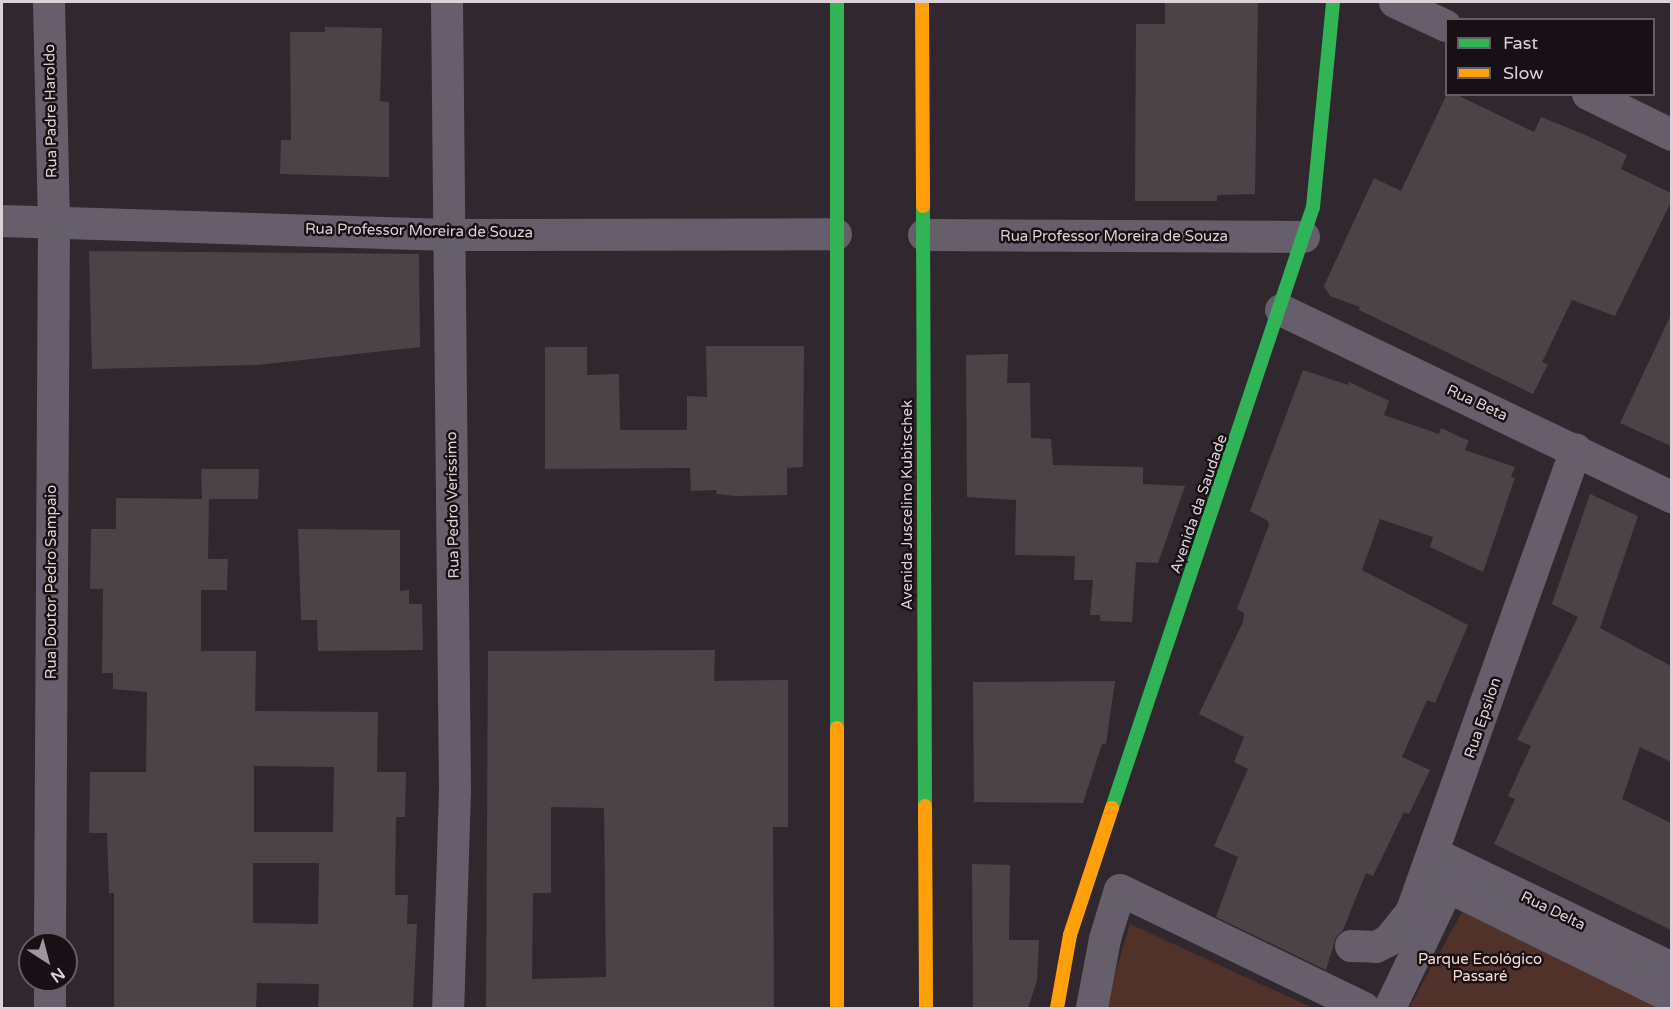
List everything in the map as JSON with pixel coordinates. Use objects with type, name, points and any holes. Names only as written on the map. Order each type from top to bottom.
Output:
[{"type":"main road","points":[[837,2],[837,1008]]},
{"type":"main road","name":"Avenida Juscelino Kubitschek","points":[[922,2],[920,153],[924,235],[926,1008]]},
{"type":"main road","name":"Avenida da Saudade","points":[[1057,1008],[1070,935],[1304,237],[1318,178],[1333,2]]},
{"type":"street","name":"Rua Padre Haroldo","points":[[49,2],[54,221]]},
{"type":"street","name":"Rua Pedro Veríssimo","points":[[447,2],[455,791],[448,1008]]},
{"type":"street","points":[[1395,2],[1445,26]]},
{"type":"street","points":[[1592,96],[1671,135]]},
{"type":"street","name":"Rua Professor Moreira de Souza","points":[[2,221],[450,235],[836,234]]},
{"type":"street","name":"Rua Doutor Pedro Sampaio","points":[[50,932],[54,221]]},
{"type":"street","name":"Rua Professor Moreira de Souza","points":[[924,235],[1304,237]]},
{"type":"street","name":"Rua Beta","points":[[1281,310],[1576,450],[1671,498]]},
{"type":"street","name":"Rua Epsilon","points":[[1351,946],[1376,947],[1398,933],[1411,913],[1435,854],[1576,450]]},
{"type":"street","name":"Rua Delta","points":[[1435,854],[1671,968]]},
{"type":"street","points":[[1390,1008],[1448,887],[1671,997]]},
{"type":"street","points":[[1092,1008],[1105,939],[1120,890],[1364,1008]]},
{"type":"street","points":[[50,992],[50,1008]]},
{"type":"green space","name":"Parque Ecológico Passaré","points":[[1462,912],[1659,1008],[1409,1008]]},
{"type":"green space","points":[[1130,924],[1313,1008],[1105,1008]]},
{"type":"building","points":[[1165,2],[1258,2],[1255,194],[1217,195],[1217,201],[1135,201],[1136,24],[1165,24]]},
{"type":"building","points":[[325,27],[382,28],[380,101],[389,102],[389,177],[280,174],[281,140],[291,140],[290,32],[325,32]]},
{"type":"building","points":[[1446,96],[1459,96],[1534,132],[1541,117],[1627,155],[1621,169],[1671,193],[1671,202],[1615,316],[1572,300],[1542,362],[1548,364],[1533,394],[1359,310],[1360,307],[1330,296],[1324,286],[1374,178],[1401,191]]},
{"type":"building","points":[[89,251],[419,254],[420,347],[257,365],[92,369]]},
{"type":"building","points":[[1671,315],[1671,446],[1620,423]]},
{"type":"building","points":[[706,346],[804,346],[803,467],[787,468],[787,495],[736,496],[717,494],[716,490],[691,491],[690,468],[545,469],[545,347],[587,347],[587,375],[619,374],[620,430],[687,430],[687,396],[707,397]]},
{"type":"building","points":[[1008,354],[1007,383],[1030,383],[1031,438],[1051,439],[1053,465],[1143,467],[1143,484],[1185,486],[1158,563],[1136,562],[1132,622],[1100,621],[1100,615],[1090,615],[1093,580],[1074,580],[1075,556],[1015,555],[1016,500],[967,497],[966,355]]},
{"type":"building","points":[[1303,370],[1348,385],[1349,382],[1389,401],[1384,415],[1439,434],[1441,428],[1469,441],[1465,450],[1515,467],[1511,477],[1515,478],[1483,572],[1430,547],[1433,537],[1380,519],[1362,570],[1468,625],[1435,703],[1427,700],[1402,757],[1430,770],[1409,814],[1404,812],[1373,876],[1366,873],[1343,930],[1336,937],[1326,970],[1216,917],[1238,857],[1214,846],[1248,769],[1234,762],[1244,737],[1199,714],[1243,622],[1244,613],[1237,609],[1269,525],[1268,521],[1250,511]]},
{"type":"building","points":[[201,469],[259,469],[258,499],[209,499],[208,559],[228,559],[227,590],[201,590],[201,651],[256,651],[255,711],[378,712],[377,772],[406,772],[405,817],[396,817],[395,895],[408,895],[407,924],[417,924],[413,1008],[318,1008],[319,984],[257,983],[256,1008],[114,1008],[114,893],[109,893],[107,833],[89,833],[90,772],[146,772],[147,692],[113,689],[113,673],[102,673],[103,589],[90,589],[91,529],[116,529],[116,498],[202,499]],"holes":[[[254,766],[334,767],[333,832],[254,832]],[[253,863],[319,863],[318,924],[253,923]]]},
{"type":"building","points":[[1590,494],[1638,516],[1600,628],[1671,666],[1671,762],[1640,747],[1622,799],[1671,823],[1671,930],[1494,844],[1515,799],[1508,796],[1531,746],[1517,740],[1578,617],[1552,604]]},
{"type":"building","points":[[298,529],[400,530],[400,591],[409,590],[409,604],[422,604],[423,650],[318,651],[317,620],[301,620]]},
{"type":"building","points":[[715,650],[714,681],[788,680],[788,827],[773,827],[774,1007],[486,1008],[488,651]],"holes":[[[551,807],[604,808],[606,977],[532,979],[533,893],[551,893]]]},
{"type":"building","points":[[1115,681],[1106,744],[1102,744],[1083,803],[974,802],[973,682]]},
{"type":"building","points":[[972,864],[1010,865],[1009,940],[1039,940],[1037,980],[1028,1008],[973,1008]]},
{"type":"traffic: fast","points":[[837,2],[837,728]]},
{"type":"traffic: fast","points":[[1112,808],[1313,207],[1333,2]]},
{"type":"traffic: fast","points":[[923,206],[925,806]]},
{"type":"traffic: slow","points":[[922,2],[923,206]]},
{"type":"traffic: slow","points":[[837,728],[837,1008]]},
{"type":"traffic: slow","points":[[925,806],[926,1008]]},
{"type":"traffic: slow","points":[[1057,1008],[1070,935],[1112,808]]}]
